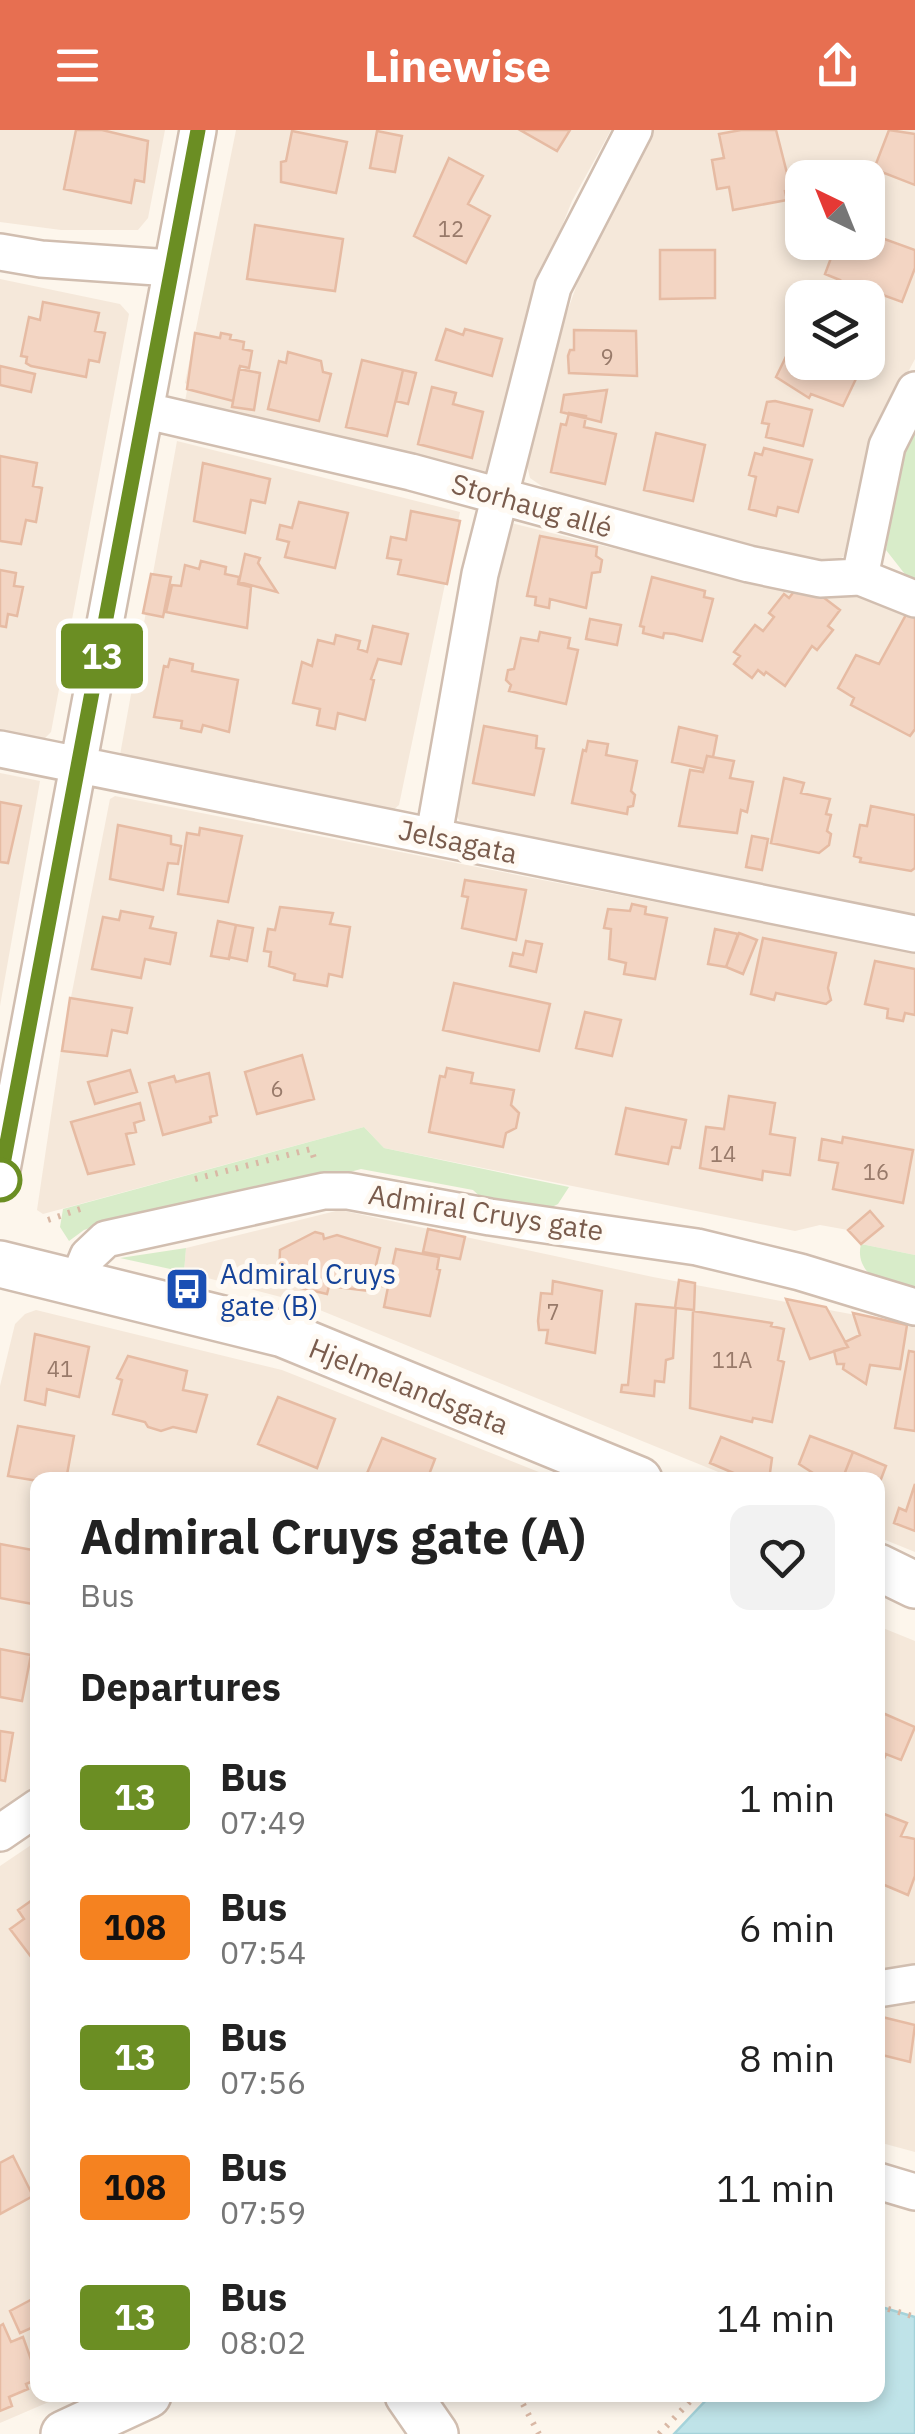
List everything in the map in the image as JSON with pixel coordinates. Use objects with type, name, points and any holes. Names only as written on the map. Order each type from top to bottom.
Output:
[{"type":"street","points":[[0,1180],[198,130]]},
{"type":"street","points":[[434,836],[466,643],[498,495],[553,286],[634,130]]},
{"type":"street","points":[[0,252],[41,260],[171,268]]},
{"type":"street","points":[[860,577],[887,446],[915,390]]},
{"type":"street","name":"Storhaug allé","points":[[147,412],[320,450],[749,564],[820,578],[860,577],[915,599]]},
{"type":"street","name":"Jelsagata","points":[[0,749],[915,934]]},
{"type":"street","name":"Admiral Cruys gate","points":[[77,1283],[88,1256],[106,1239],[324,1190],[348,1190],[490,1216],[697,1246],[915,1307]]},
{"type":"street","name":"Hjelmelandsgata","points":[[0,1264],[282,1334],[619,1472]]},
{"type":"street","points":[[885,1570],[915,1585]]},
{"type":"street","points":[[885,1599],[915,1610]]},
{"type":"street","points":[[0,1833],[30,1812]]},
{"type":"street","points":[[885,1988],[915,1984]]},
{"type":"street","points":[[885,2183],[915,2192]]},
{"type":"street","points":[[64,2434],[133,2402]]},
{"type":"street","points":[[413,2402],[436,2434]]},
{"type":"path","points":[[885,2308],[915,2318]]},
{"type":"path","points":[[522,2402],[539,2434]]},
{"type":"path","points":[[660,2434],[690,2402]]},
{"type":"shaded area","points":[[0,130],[165,130],[148,218],[138,230],[61,230],[0,222]]},
{"type":"shaded area","points":[[236,130],[611,130],[572,201],[529,308],[491,478],[184,407],[188,385],[185,383]]},
{"type":"shaded area","points":[[652,130],[915,130],[915,359],[889,408],[847,554],[827,564],[768,556],[553,494],[530,478],[524,453],[538,395],[589,250]]},
{"type":"shaded area","points":[[0,279],[120,304],[129,314],[51,732],[40,743],[0,735]]},
{"type":"shaded area","points":[[177,441],[460,512],[399,805],[392,811],[125,760],[120,755]]},
{"type":"shaded area","points":[[511,523],[665,561],[838,589],[915,614],[915,915],[461,823],[456,815],[473,708]]},
{"type":"shaded area","points":[[0,773],[40,781],[0,1006]]},
{"type":"shaded area","points":[[115,796],[915,953],[915,1255],[861,1244],[848,1230],[820,1225],[795,1231],[384,1148],[364,1127],[43,1214],[37,1210],[61,1048],[110,799]]},
{"type":"shaded area","points":[[340,1210],[653,1277],[915,1326],[915,1552],[885,1540],[885,1472],[718,1472],[300,1302],[184,1272],[186,1248]]},
{"type":"shaded area","points":[[36,1310],[282,1370],[539,1472],[30,1472],[30,1790],[0,1811],[0,1386],[15,1324]]},
{"type":"shaded area","points":[[885,1629],[915,1641],[915,2152],[885,2144]]},
{"type":"shaded area","points":[[30,1846],[30,2402],[49,2402],[0,2423],[0,1866]]},
{"type":"green space","points":[[915,424],[915,587],[886,550],[904,444]]},
{"type":"green space","points":[[364,1127],[384,1148],[569,1187],[558,1204],[546,1210],[488,1204],[473,1190],[361,1169],[302,1185],[108,1222],[84,1230],[69,1241],[60,1227],[63,1209]]},
{"type":"green space","points":[[861,1244],[915,1255],[915,1300],[869,1273],[860,1255]]},
{"type":"green space","points":[[186,1248],[184,1272],[120,1258]]},
{"type":"water","points":[[885,2308],[915,2317],[915,2434],[674,2434],[704,2402],[885,2402]]},
{"type":"building","points":[[76,130],[102,130],[148,141],[144,182],[135,180],[131,203],[64,189]]},
{"type":"building","points":[[520,130],[570,130],[557,151]]},
{"type":"building","points":[[776,130],[785,165],[785,200],[733,210],[729,187],[717,189],[712,160],[724,158],[719,134]]},
{"type":"building","points":[[889,130],[915,134],[915,185],[885,173],[885,160],[877,160]]},
{"type":"building","points":[[292,131],[347,142],[336,193],[281,182],[281,162],[286,161]]},
{"type":"building","points":[[377,131],[402,136],[395,172],[370,168]]},
{"type":"building","points":[[449,158],[483,176],[468,204],[490,216],[466,263],[414,236]]},
{"type":"building","points":[[255,225],[343,239],[335,291],[247,279]]},
{"type":"building","points":[[885,239],[915,250],[915,268],[902,302],[885,296],[885,280],[840,280],[825,274],[830,260],[885,260]]},
{"type":"building","points":[[660,250],[715,250],[715,298],[660,299]]},
{"type":"building","points":[[43,302],[99,313],[95,331],[105,333],[99,362],[89,360],[86,377],[31,366],[26,363],[27,357],[21,356],[29,317],[40,320]]},
{"type":"building","points":[[446,329],[463,335],[465,329],[502,339],[492,376],[436,360]]},
{"type":"building","points":[[574,330],[636,331],[637,376],[569,373]]},
{"type":"building","points":[[195,333],[220,338],[221,333],[231,335],[230,339],[244,342],[243,349],[252,351],[249,368],[240,366],[233,401],[187,389]]},
{"type":"building","points":[[288,352],[321,361],[323,372],[331,374],[319,421],[268,409],[279,361],[286,363]]},
{"type":"building","points":[[785,359],[785,380],[855,380],[843,406],[811,394],[809,398],[776,377]]},
{"type":"building","points":[[362,360],[403,370],[387,436],[346,427]]},
{"type":"building","points":[[0,366],[35,374],[31,392],[0,385]]},
{"type":"building","points":[[239,369],[260,373],[254,410],[232,407]]},
{"type":"building","points":[[403,370],[416,373],[408,404],[396,401]]},
{"type":"building","points":[[432,387],[456,393],[453,404],[483,412],[472,458],[418,444]]},
{"type":"building","points":[[607,390],[601,422],[561,412],[564,395]]},
{"type":"building","points":[[767,402],[812,410],[803,446],[766,437],[769,424],[762,423]]},
{"type":"building","points":[[569,413],[586,416],[584,427],[616,434],[605,484],[551,472],[561,424],[566,425]]},
{"type":"building","points":[[656,433],[705,445],[693,501],[644,490]]},
{"type":"building","points":[[764,448],[812,460],[798,512],[778,507],[776,516],[749,509],[756,477],[749,475],[755,453],[762,455]]},
{"type":"building","points":[[0,456],[37,463],[33,486],[42,488],[36,522],[26,520],[21,544],[0,541]]},
{"type":"building","points":[[203,463],[270,479],[265,503],[251,500],[245,533],[194,521]]},
{"type":"building","points":[[299,502],[348,513],[335,568],[285,557],[289,542],[277,539],[280,525],[292,528]]},
{"type":"building","points":[[411,511],[460,521],[447,584],[398,574],[401,560],[387,558],[391,537],[406,540]]},
{"type":"building","points":[[540,536],[597,547],[596,556],[602,560],[600,572],[592,573],[586,608],[550,599],[549,608],[535,605],[536,597],[527,596]]},
{"type":"building","points":[[245,554],[260,558],[258,563],[277,592],[239,582]]},
{"type":"building","points":[[201,561],[226,567],[225,574],[239,577],[238,584],[251,587],[247,628],[166,612],[172,585],[181,586],[185,565],[199,569]]},
{"type":"building","points":[[0,570],[16,573],[14,586],[23,587],[17,616],[8,614],[6,627],[0,626]]},
{"type":"building","points":[[151,574],[171,577],[163,617],[143,613]]},
{"type":"building","points":[[652,577],[705,591],[704,597],[713,599],[702,641],[674,634],[664,633],[663,638],[643,633],[644,627],[640,626]]},
{"type":"building","points":[[802,581],[840,610],[828,626],[833,630],[817,650],[812,646],[785,686],[758,670],[752,678],[734,664],[740,656],[734,652],[755,625],[763,631],[774,617],[769,613],[784,594],[789,598]]},
{"type":"building","points":[[907,613],[915,617],[915,729],[910,736],[851,705],[854,698],[838,688],[856,655],[879,664]]},
{"type":"building","points":[[590,619],[621,625],[617,645],[586,639]]},
{"type":"building","points":[[373,626],[408,634],[401,664],[378,659],[365,720],[338,713],[335,729],[317,725],[320,709],[293,703],[302,662],[312,666],[318,640],[334,644],[336,635],[360,641],[358,649],[367,652]]},
{"type":"building","points":[[540,632],[570,638],[568,648],[578,650],[566,704],[509,691],[508,670],[514,669],[521,638],[538,641]]},
{"type":"building","points":[[170,659],[193,664],[192,671],[238,680],[229,732],[203,725],[201,732],[181,728],[182,721],[154,717],[164,666],[168,667]]},
{"type":"building","points":[[484,726],[537,736],[536,748],[544,749],[534,795],[473,783]]},
{"type":"building","points":[[679,727],[717,736],[713,757],[707,756],[704,769],[672,762]]},
{"type":"building","points":[[588,741],[608,744],[606,755],[637,761],[631,791],[635,795],[633,806],[628,807],[627,814],[572,803]]},
{"type":"building","points":[[707,756],[734,761],[730,778],[753,782],[747,812],[741,810],[737,833],[679,826],[690,770],[703,772]]},
{"type":"building","points":[[784,778],[804,783],[801,793],[830,799],[826,814],[831,815],[829,845],[819,853],[771,843]]},
{"type":"building","points":[[0,802],[21,806],[8,863],[0,862]]},
{"type":"building","points":[[871,806],[915,815],[915,868],[911,871],[860,862],[861,858],[854,856],[860,825],[867,826]]},
{"type":"building","points":[[118,825],[171,836],[171,844],[181,846],[178,864],[168,863],[163,890],[110,879]]},
{"type":"building","points":[[200,828],[242,836],[228,902],[178,894],[187,833],[199,835]]},
{"type":"building","points":[[752,836],[768,839],[762,870],[746,867]]},
{"type":"building","points":[[465,880],[526,890],[516,940],[462,928],[468,897],[462,896]]},
{"type":"building","points":[[632,904],[646,907],[645,914],[667,918],[655,979],[624,974],[626,963],[609,959],[611,929],[604,928],[608,909],[630,911]]},
{"type":"building","points":[[280,907],[333,913],[330,924],[350,927],[342,977],[329,974],[327,986],[294,980],[295,974],[269,966],[271,952],[264,951],[268,929],[275,930]]},
{"type":"building","points":[[121,911],[153,917],[150,928],[176,933],[170,964],[145,959],[141,978],[92,969],[103,917],[119,920]]},
{"type":"building","points":[[218,921],[236,925],[229,959],[211,956]]},
{"type":"building","points":[[236,925],[253,928],[247,961],[229,957]]},
{"type":"building","points":[[715,929],[738,934],[726,967],[708,964]]},
{"type":"building","points":[[739,933],[757,940],[743,974],[726,967]]},
{"type":"building","points":[[763,938],[836,953],[828,988],[831,1000],[826,1004],[776,993],[774,1000],[751,994]]},
{"type":"building","points":[[526,941],[542,944],[536,972],[510,966],[513,953],[523,955]]},
{"type":"building","points":[[875,961],[915,969],[915,1015],[905,1013],[903,1021],[887,1018],[888,1009],[865,1004]]},
{"type":"building","points":[[454,983],[550,1004],[539,1051],[443,1030]]},
{"type":"building","points":[[70,998],[132,1008],[127,1033],[112,1030],[107,1056],[62,1051]]},
{"type":"building","points":[[585,1012],[621,1020],[612,1056],[576,1048]]},
{"type":"building","points":[[302,1055],[314,1099],[257,1114],[245,1072]]},
{"type":"building","points":[[447,1068],[473,1073],[471,1083],[514,1090],[511,1105],[519,1113],[516,1128],[506,1133],[503,1147],[429,1132],[440,1076],[445,1077]]},
{"type":"building","points":[[130,1070],[137,1092],[95,1104],[88,1082]]},
{"type":"building","points":[[209,1073],[217,1115],[210,1117],[211,1122],[163,1135],[149,1083],[174,1076],[176,1082]]},
{"type":"building","points":[[729,1096],[775,1103],[770,1134],[795,1138],[790,1175],[763,1171],[762,1180],[700,1168],[706,1127],[724,1129]]},
{"type":"building","points":[[140,1103],[144,1120],[134,1123],[136,1132],[126,1134],[134,1164],[88,1174],[71,1122]]},
{"type":"building","points":[[626,1108],[686,1120],[680,1148],[672,1147],[668,1164],[616,1154]]},
{"type":"building","points":[[843,1137],[913,1150],[903,1203],[833,1189],[838,1163],[819,1160],[822,1139],[842,1143]]},
{"type":"building","points":[[870,1211],[883,1226],[861,1244],[848,1230]]},
{"type":"building","points":[[428,1229],[465,1237],[460,1259],[423,1252]]},
{"type":"building","points":[[315,1232],[323,1234],[324,1239],[337,1235],[380,1248],[370,1291],[329,1286],[327,1294],[301,1288],[302,1280],[279,1275],[280,1250]]},
{"type":"building","points":[[396,1249],[439,1257],[430,1316],[384,1307],[388,1287],[382,1286],[384,1276],[390,1277]]},
{"type":"building","points":[[679,1280],[695,1283],[694,1310],[675,1308]]},
{"type":"building","points":[[553,1281],[602,1291],[595,1353],[546,1343],[548,1330],[539,1330],[538,1321],[541,1293],[552,1294]]},
{"type":"building","points":[[786,1299],[826,1307],[848,1347],[810,1359]]},
{"type":"building","points":[[636,1304],[676,1308],[673,1358],[666,1360],[664,1382],[655,1381],[654,1396],[621,1392],[622,1385],[628,1385]]},
{"type":"building","points":[[693,1311],[772,1323],[771,1326],[784,1329],[778,1360],[784,1362],[772,1422],[753,1418],[752,1422],[690,1408]]},
{"type":"building","points":[[853,1313],[907,1325],[900,1369],[870,1365],[866,1384],[843,1369],[844,1364],[837,1364],[834,1351],[848,1347],[845,1342],[860,1335]]},
{"type":"building","points":[[35,1334],[89,1347],[79,1397],[47,1389],[45,1405],[25,1400]]},
{"type":"building","points":[[909,1351],[915,1352],[915,1431],[895,1428]]},
{"type":"building","points":[[128,1356],[187,1371],[183,1390],[207,1395],[196,1432],[173,1427],[161,1431],[145,1422],[113,1414],[122,1380],[117,1378]]},
{"type":"building","points":[[278,1397],[335,1419],[317,1468],[258,1444]]},
{"type":"building","points":[[18,1426],[74,1436],[67,1472],[30,1472],[30,1480],[8,1476]]},
{"type":"building","points":[[810,1436],[853,1452],[845,1472],[812,1472],[799,1464]]},
{"type":"building","points":[[721,1437],[772,1458],[770,1472],[731,1472],[710,1463]]},
{"type":"building","points":[[382,1438],[435,1459],[430,1472],[368,1472]]},
{"type":"building","points":[[853,1452],[886,1466],[884,1472],[845,1472]]},
{"type":"building","points":[[915,1484],[915,1531],[894,1523],[899,1508],[906,1511]]},
{"type":"building","points":[[0,1544],[30,1550],[30,1604],[0,1598]]},
{"type":"building","points":[[0,1649],[30,1655],[22,1701],[0,1697]]},
{"type":"building","points":[[885,1714],[915,1727],[901,1760],[886,1754]]},
{"type":"building","points":[[0,1731],[13,1733],[5,1781],[0,1780]]},
{"type":"building","points":[[885,1814],[907,1823],[901,1836],[915,1839],[915,1876],[908,1895],[885,1885]]},
{"type":"building","points":[[30,1902],[30,1955],[10,1929],[24,1919],[18,1910]]},
{"type":"building","points":[[885,2018],[915,2025],[910,2062],[885,2056]]},
{"type":"building","points":[[13,2156],[30,2198],[0,2214],[0,2163]]},
{"type":"building","points":[[30,2300],[30,2329],[20,2333],[10,2311]]},
{"type":"building","points":[[3,2324],[11,2342],[23,2337],[30,2357],[30,2382],[26,2384],[28,2389],[9,2397],[12,2406],[0,2411]]},
{"type":"bus line","name":"13","points":[[0,1180],[40,985],[198,130]]},
{"type":"place","name":"Admiral Cruys gate (B)","points":[[187,1289]]}]
